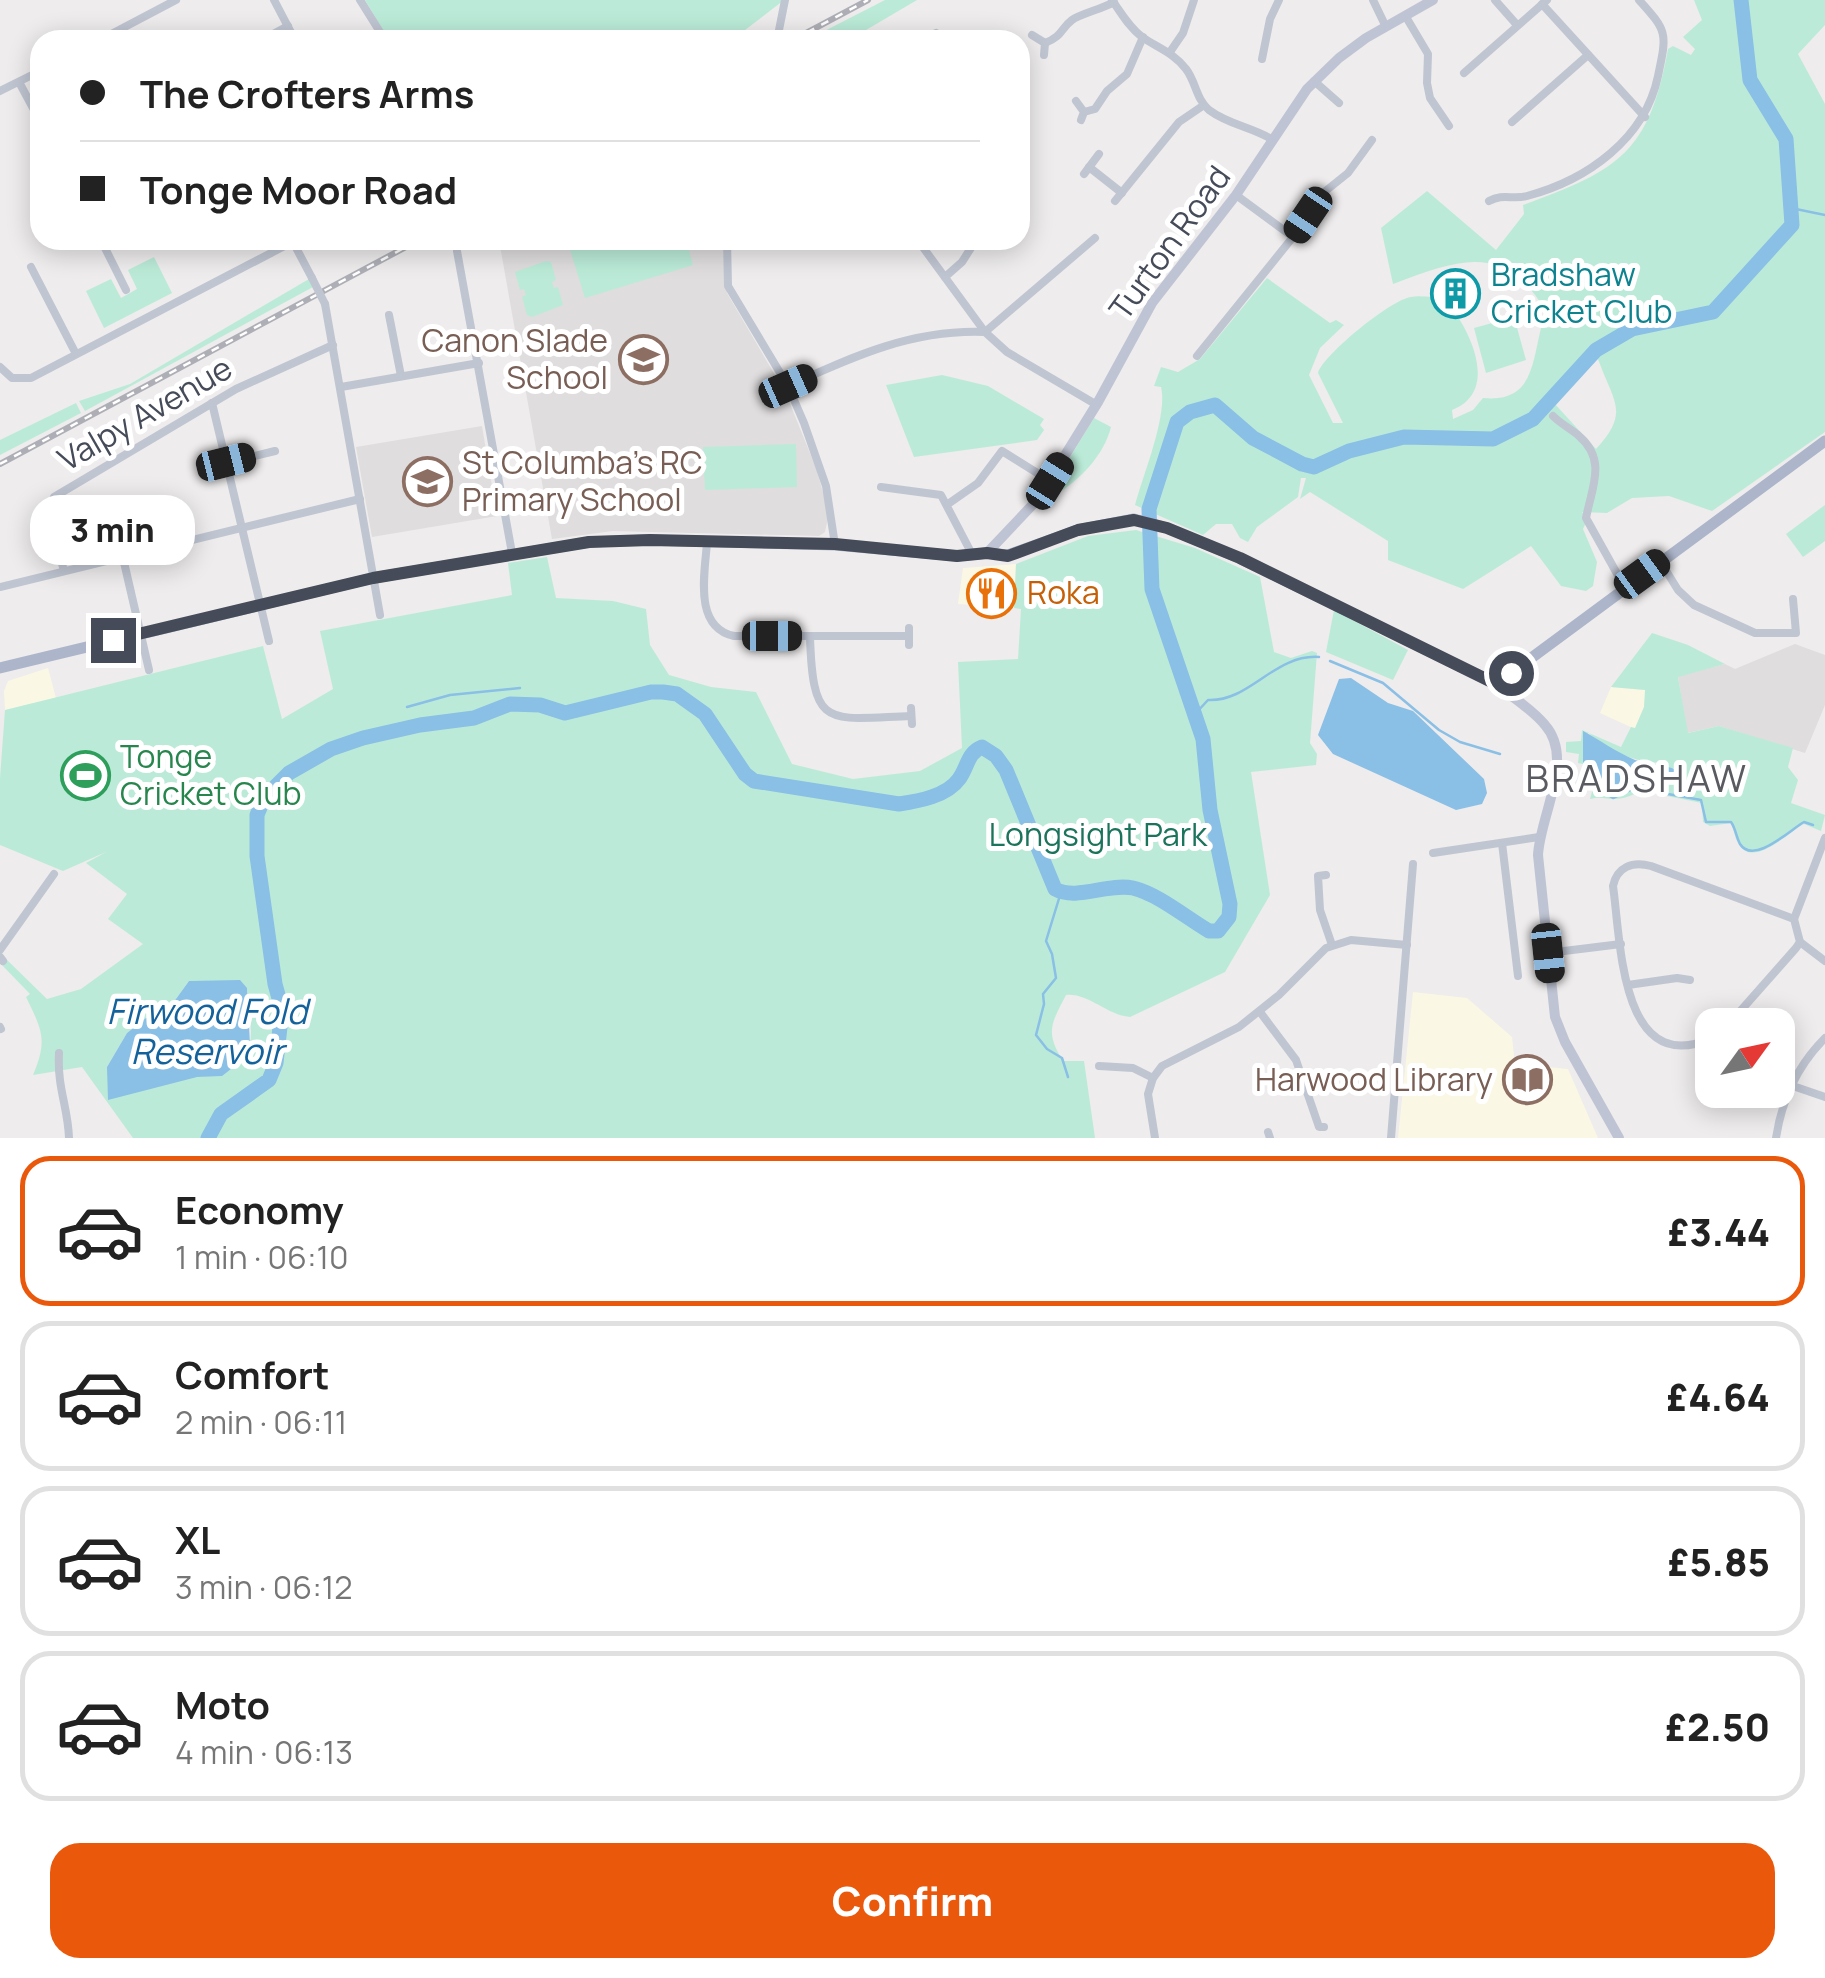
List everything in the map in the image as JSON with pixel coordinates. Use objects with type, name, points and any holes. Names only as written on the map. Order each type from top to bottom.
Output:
[{"type":"main road","name":"Turton Road","points":[[987,553],[1025,517],[1050,481],[1152,303],[1236,196],[1314,81],[1339,58],[1433,0]]},
{"type":"main road","points":[[1496,684],[1825,441]]},
{"type":"main road","points":[[0,668],[373,578],[606,540],[835,544],[1008,556],[1078,530],[1134,520],[1167,528],[1240,558],[1496,684],[1544,724],[1557,748],[1539,838],[1548,953],[1559,1029],[1619,1138]]},
{"type":"street","points":[[119,30],[176,0]]},
{"type":"street","points":[[274,0],[290,30]]},
{"type":"street","points":[[360,0],[378,30]]},
{"type":"street","points":[[779,30],[785,0]]},
{"type":"street","points":[[1170,52],[1183,34],[1194,0]]},
{"type":"street","points":[[1250,48],[1263,54],[1270,19],[1280,0]]},
{"type":"street","points":[[1373,0],[1386,27]]},
{"type":"street","points":[[1495,0],[1517,25]]},
{"type":"street","points":[[1489,201],[1526,196],[1589,168],[1622,144],[1645,116],[1654,93],[1664,35],[1662,25],[1639,0]]},
{"type":"street","points":[[1045,42],[1062,34],[1072,20],[1094,14],[1113,1],[1143,38],[1170,52],[1188,71],[1204,105],[1230,123],[1273,140]]},
{"type":"street","points":[[1464,73],[1544,2],[1645,116]]},
{"type":"street","points":[[1406,17],[1430,60],[1427,88],[1439,117],[1449,126]]},
{"type":"street","points":[[281,30],[288,26]]},
{"type":"street","points":[[1032,35],[1045,42]]},
{"type":"street","points":[[1076,101],[1082,116],[1095,109],[1126,74],[1143,38]]},
{"type":"street","points":[[1044,55],[1045,42]]},
{"type":"street","points":[[1512,122],[1588,55]]},
{"type":"street","points":[[0,92],[30,76]]},
{"type":"street","points":[[1314,81],[1338,103]]},
{"type":"street","points":[[20,82],[30,102]]},
{"type":"street","points":[[1115,201],[1180,122],[1204,105]]},
{"type":"street","points":[[1197,356],[1293,237],[1323,193],[1348,173],[1372,140]]},
{"type":"street","points":[[1099,154],[1087,170],[1122,192]]},
{"type":"street","points":[[1504,182],[1504,196]]},
{"type":"street","points":[[1236,196],[1293,237]]},
{"type":"street","points":[[788,386],[891,342],[940,333],[984,332],[1095,238]]},
{"type":"street","points":[[106,250],[126,290]]},
{"type":"street","points":[[0,367],[12,378],[25,380],[277,250]]},
{"type":"street","points":[[298,250],[325,304],[380,615]]},
{"type":"street","points":[[727,250],[728,286],[788,386],[826,486],[835,544]]},
{"type":"street","points":[[925,250],[984,332],[1007,352],[1096,405]]},
{"type":"street","points":[[946,277],[970,250]]},
{"type":"street","points":[[458,252],[512,553]]},
{"type":"street","points":[[31,267],[76,354]]},
{"type":"street","points":[[389,315],[401,376]]},
{"type":"street","name":"Valpy Avenue","points":[[64,571],[48,512],[54,497],[212,403],[333,345]]},
{"type":"street","points":[[341,387],[479,363]]},
{"type":"street","points":[[212,403],[270,641]]},
{"type":"street","points":[[1553,416],[1578,434],[1597,458],[1587,523],[1625,588]]},
{"type":"street","points":[[226,462],[275,451]]},
{"type":"street","points":[[948,504],[978,483],[1002,451],[1050,481]]},
{"type":"street","points":[[881,487],[938,493],[948,504],[972,556]]},
{"type":"street","points":[[0,587],[360,499]]},
{"type":"street","points":[[707,542],[705,603],[708,617],[717,629],[734,636],[909,637]]},
{"type":"street","points":[[122,558],[149,670]]},
{"type":"street","points":[[1660,562],[1685,598],[1755,633],[1796,634],[1792,599]]},
{"type":"street","points":[[810,636],[812,686],[818,701],[829,712],[851,718],[911,716]]},
{"type":"street","points":[[1433,852],[1539,838]]},
{"type":"street","points":[[1825,838],[1794,918],[1800,942],[1825,961]]},
{"type":"street","points":[[1502,843],[1518,976]]},
{"type":"street","points":[[1391,1138],[1408,946],[1419,875],[1413,864]]},
{"type":"street","points":[[1695,1042],[1682,1045],[1660,1040],[1635,1014],[1613,886],[1618,872],[1632,864],[1650,866],[1794,918]]},
{"type":"street","points":[[1,956],[54,874]]},
{"type":"street","points":[[1326,876],[1318,876],[1318,901],[1332,945]]},
{"type":"street","points":[[1154,1138],[1148,1094],[1153,1078],[1169,1062],[1210,1045],[1260,1012],[1319,952],[1332,945],[1350,940],[1408,946]]},
{"type":"street","points":[[1743,1008],[1800,942]]},
{"type":"street","points":[[1548,953],[1622,944]]},
{"type":"street","points":[[1628,985],[1677,978],[1690,980]]},
{"type":"street","points":[[1260,1012],[1296,1060],[1319,1127],[1324,1126]]},
{"type":"street","points":[[1795,1076],[1825,1038]]},
{"type":"street","points":[[59,1054],[57,1082],[68,1138]]},
{"type":"street","points":[[1099,1066],[1133,1068],[1153,1078]]},
{"type":"street","points":[[1795,1087],[1825,1096]]},
{"type":"street","points":[[1776,1138],[1784,1108]]},
{"type":"shaded area","name":"Canon Slade School","points":[[501,250],[724,250],[727,293],[786,394],[816,468],[829,513],[825,532],[819,536],[613,531],[552,539]]},
{"type":"shaded area","name":"St Columba's RC Primary School","points":[[482,426],[497,516],[372,537],[356,447]]},
{"type":"shaded area","points":[[1016,564],[1014,608],[958,604],[963,568]]},
{"type":"shaded area","points":[[1795,644],[1825,655],[1825,705],[1805,753],[1719,726],[1687,733],[1678,676],[1725,664],[1735,669]]},
{"type":"shaded area","points":[[48,668],[56,698],[5,710],[8,681]]},
{"type":"shaded area","points":[[1611,687],[1646,690],[1635,729],[1600,713]]},
{"type":"shaded area","points":[[1413,992],[1467,998],[1512,1037],[1515,1064],[1568,1069],[1598,1138],[1398,1138]]},
{"type":"green space","points":[[365,0],[784,0],[745,30],[383,30]]},
{"type":"green space","points":[[885,0],[917,0],[866,30],[826,30]]},
{"type":"green space","points":[[1694,0],[1825,0],[1825,25],[1798,54],[1825,104],[1825,432],[1712,511],[1669,496],[1632,498],[1607,513],[1582,512],[1588,518],[1583,529],[1597,562],[1593,586],[1586,591],[1561,586],[1531,546],[1463,589],[1388,560],[1388,541],[1310,492],[1300,499],[1306,478],[1301,478],[1298,497],[1257,527],[1248,542],[1240,538],[1232,524],[1216,524],[1203,535],[1135,505],[1161,413],[1161,387],[1154,386],[1161,367],[1178,372],[1200,359],[1267,278],[1330,323],[1336,320],[1344,325],[1320,348],[1309,375],[1333,423],[1343,423],[1318,373],[1323,364],[1375,317],[1411,297],[1444,298],[1462,324],[1476,357],[1475,388],[1467,401],[1452,410],[1453,419],[1473,410],[1483,398],[1499,398],[1521,388],[1532,368],[1541,328],[1555,327],[1539,300],[1505,269],[1486,263],[1445,266],[1393,284],[1381,228],[1427,191],[1496,250],[1524,214],[1523,205],[1583,180],[1624,153],[1651,112],[1668,49],[1673,46],[1691,55],[1695,49],[1683,37],[1702,20]],"holes":[[[1598,359],[1616,416],[1596,449],[1554,403]]]},
{"type":"green space","points":[[570,250],[689,250],[693,265],[585,298]]},
{"type":"green space","points":[[154,257],[172,293],[104,328],[86,291],[111,279],[121,298],[137,289],[128,270]]},
{"type":"green space","points":[[551,262],[556,280],[552,282],[554,288],[558,287],[563,305],[532,317],[527,315],[522,297],[526,295],[524,289],[520,290],[515,272]]},
{"type":"green space","points":[[309,279],[313,287],[85,411],[79,401],[130,384]]},
{"type":"green space","points":[[1514,317],[1526,360],[1486,373],[1474,328]]},
{"type":"green space","points":[[942,375],[988,386],[1044,419],[1040,425],[1044,430],[1037,440],[914,457],[886,385]]},
{"type":"green space","points":[[76,403],[81,413],[0,455],[0,440]]},
{"type":"green space","points":[[1094,418],[1111,427],[1103,447],[1073,482],[1055,495],[1048,493]]},
{"type":"green space","points":[[796,444],[797,487],[705,490],[703,447]]},
{"type":"green space","points":[[1825,505],[1825,541],[1803,557],[1786,534]]},
{"type":"green space","name":"Longsight Park","points":[[1136,530],[1195,548],[1260,577],[1274,652],[1291,658],[1317,653],[1310,743],[1317,754],[1316,765],[1251,772],[1270,895],[1225,972],[1130,1017],[1074,995],[1066,995],[1057,1013],[1052,1035],[1063,1061],[1084,1061],[1095,1138],[133,1138],[82,1067],[33,1075],[42,1044],[26,997],[30,994],[0,963],[5,958],[47,999],[81,989],[143,944],[108,919],[127,894],[86,863],[106,852],[63,871],[0,845],[5,710],[263,646],[282,719],[333,689],[320,631],[512,595],[508,563],[547,557],[556,598],[613,601],[646,609],[650,645],[669,675],[711,687],[756,692],[792,764],[853,779],[920,771],[962,748],[958,662],[1018,659],[1021,609],[1014,608],[1016,564],[1088,536]],"holes":[[[189,981],[247,988],[250,1044],[243,1060],[229,1071],[188,1077],[107,1067],[127,1033],[146,1018],[168,1010]]]},
{"type":"green space","points":[[1334,610],[1408,650],[1393,680],[1326,652]]},
{"type":"green space","points":[[1652,633],[1688,645],[1725,664],[1678,677],[1688,733],[1719,726],[1793,748],[1788,767],[1798,780],[1791,803],[1825,815],[1821,831],[1804,824],[1772,846],[1746,851],[1738,844],[1731,823],[1710,826],[1703,822],[1702,803],[1667,796],[1651,785],[1621,799],[1590,799],[1594,785],[1581,777],[1583,764],[1578,763],[1579,754],[1566,752],[1566,742],[1581,741],[1582,730],[1588,733],[1592,767],[1606,784],[1625,785],[1662,763],[1622,755],[1589,733],[1621,747],[1631,727],[1635,728],[1644,707],[1645,690],[1611,687]]},
{"type":"water","points":[[1351,678],[1388,703],[1413,711],[1484,779],[1487,793],[1482,804],[1456,810],[1333,754],[1318,735],[1339,679]]},
{"type":"water","points":[[1583,731],[1635,760],[1676,770],[1669,780],[1645,774],[1625,785],[1606,784],[1592,767],[1583,763]]},
{"type":"water","name":"Firwood Fold Reservoir","points":[[240,980],[247,988],[250,1045],[244,1059],[222,1076],[197,1077],[108,1100],[107,1067],[127,1033],[146,1018],[168,1010],[189,981]]},
{"type":"waterway","points":[[208,1138],[221,1114],[269,1080],[276,1063],[282,1009],[257,856],[257,815],[264,798],[289,773],[331,749],[420,725],[474,718],[510,704],[540,705],[565,713],[651,692],[677,694],[705,714],[745,774],[754,781],[899,804],[947,790],[959,779],[973,753],[982,747],[996,756],[1006,770],[1055,889],[1073,893],[1133,888],[1163,901],[1209,931],[1218,931],[1229,917],[1230,904],[1210,810],[1203,739],[1152,589],[1149,509],[1177,422],[1190,412],[1215,405],[1253,438],[1314,467],[1349,451],[1404,437],[1493,439],[1533,419],[1596,350],[1632,329],[1713,312],[1792,225],[1786,139],[1750,80],[1741,0]]},
{"type":"waterway","points":[[1791,208],[1825,215]]},
{"type":"waterway","points":[[1195,714],[1208,700],[1237,694],[1289,663],[1319,657]]},
{"type":"waterway","points":[[1330,661],[1383,683],[1439,730],[1460,742],[1500,754]]},
{"type":"waterway","points":[[407,707],[450,695],[520,688]]},
{"type":"waterway","points":[[1580,779],[1613,798],[1649,781],[1668,794],[1701,800],[1706,822],[1731,822],[1746,850],[1773,844],[1804,822],[1813,825]]},
{"type":"waterway","points":[[1061,892],[1046,941],[1056,978],[1043,994],[1036,1035],[1047,1049],[1062,1058],[1068,1077]]},
{"type":"railway","points":[[812,30],[868,0]]},
{"type":"railway","points":[[0,464],[400,250]]},
{"type":"place","name":"Bradshaw Cricket Club","points":[[1456,293]]},
{"type":"place","name":"Canon Slade School","points":[[643,359]]},
{"type":"place","name":"St Columba's RC Primary School","points":[[427,481]]},
{"type":"place","name":"Roka","points":[[992,593]]},
{"type":"place","name":"Tonge Cricket Club","points":[[85,775]]},
{"type":"place","name":"Harwood Library","points":[[1528,1080]]},
{"type":"district","name":"BRADSHAW","points":[[1637,779]]},
{"type":"route","points":[[113,640],[373,578],[589,542],[835,544],[957,556],[1008,556],[1078,530],[1134,520],[1167,528],[1240,558],[1496,684],[1511,673]]}]
